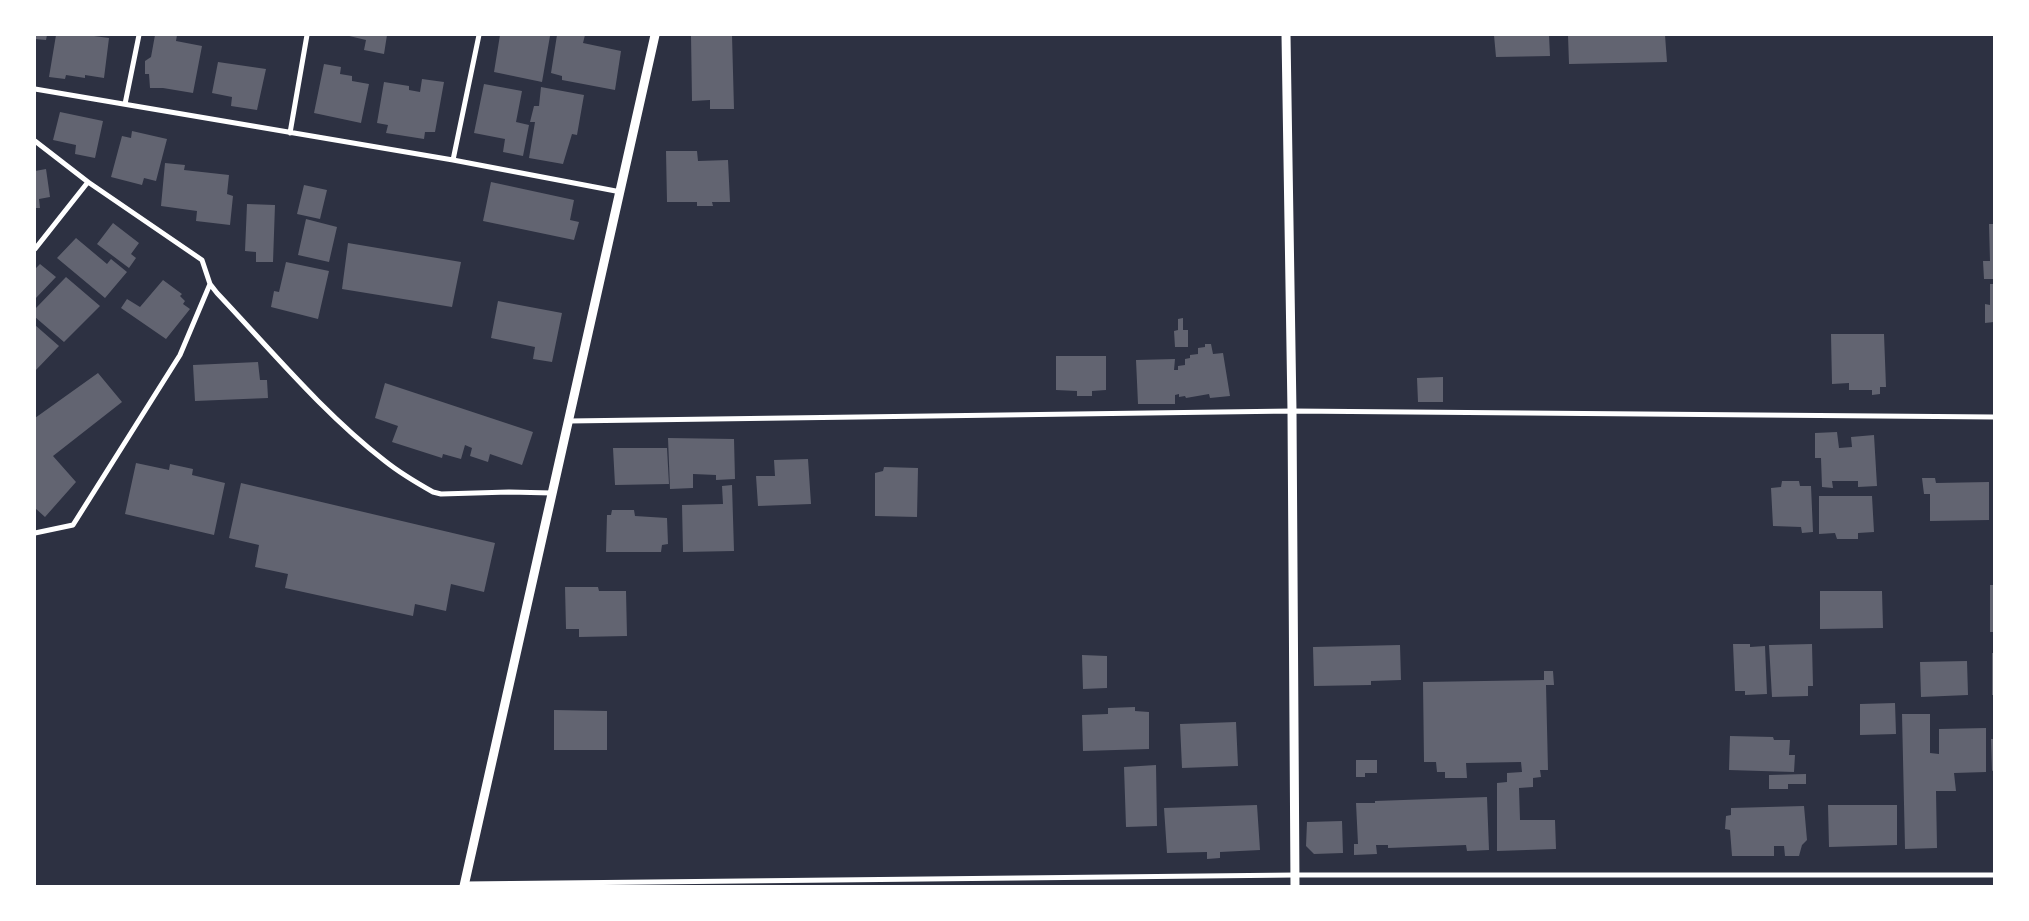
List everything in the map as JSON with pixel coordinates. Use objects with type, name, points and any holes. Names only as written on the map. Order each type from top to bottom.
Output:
[{"type":"street","points":[[125,104],[139,35]]},
{"type":"street","points":[[290,133],[307,35]]},
{"type":"street","points":[[453,160],[479,35]]},
{"type":"street","points":[[655,35],[465,885],[1295,875],[1994,875]]},
{"type":"street","points":[[1286,35],[1292,411],[1295,886]]},
{"type":"street","points":[[35,89],[453,160],[621,192]]},
{"type":"street","points":[[35,141],[88,182],[202,260],[210,284],[342,424],[387,463],[433,492],[451,495],[509,492],[552,494]]},
{"type":"street","points":[[35,249],[88,182]]},
{"type":"street","points":[[35,533],[74,525],[180,355],[210,284]]},
{"type":"street","points":[[569,421],[1292,411],[1994,417]]},
{"type":"building","points":[[35,35],[47,35],[46,40],[35,39]]},
{"type":"building","points":[[56,35],[94,35],[109,38],[104,78],[85,75],[85,78],[66,75],[65,79],[49,77]]},
{"type":"building","points":[[155,35],[177,35],[176,41],[202,46],[193,93],[163,88],[150,88],[149,74],[145,74],[145,61],[151,57]]},
{"type":"building","points":[[345,35],[387,35],[384,54],[364,50],[366,40]]},
{"type":"building","points":[[500,35],[550,36],[542,82],[494,72]]},
{"type":"building","points":[[557,35],[585,35],[583,43],[621,51],[615,90],[562,80],[562,76],[551,73]]},
{"type":"building","points":[[691,35],[732,35],[734,109],[710,109],[710,100],[692,101]]},
{"type":"building","points":[[1494,35],[1549,35],[1550,56],[1496,57]]},
{"type":"building","points":[[1568,35],[1665,35],[1667,62],[1569,64]]},
{"type":"building","points":[[218,62],[266,69],[257,110],[231,106],[232,97],[212,93]]},
{"type":"building","points":[[324,64],[341,67],[340,74],[352,76],[352,81],[369,84],[361,123],[314,113]]},
{"type":"building","points":[[422,79],[444,82],[435,132],[425,132],[424,139],[386,133],[388,125],[377,123],[384,82],[409,86],[409,90],[420,92]]},
{"type":"building","points":[[484,84],[522,91],[516,122],[529,125],[523,156],[503,152],[505,139],[474,133]]},
{"type":"building","points":[[541,87],[584,95],[577,135],[572,134],[563,164],[529,158],[535,122],[530,122],[534,106],[539,106]]},
{"type":"building","points":[[60,112],[103,121],[95,158],[75,154],[76,145],[53,140]]},
{"type":"building","points":[[132,131],[167,139],[156,181],[144,178],[142,185],[111,177],[122,136],[131,138]]},
{"type":"building","points":[[666,151],[697,151],[698,161],[728,160],[730,202],[712,202],[713,206],[697,206],[697,202],[667,202]]},
{"type":"building","points":[[165,163],[185,165],[184,170],[229,175],[227,194],[233,196],[230,225],[196,221],[197,211],[161,206]]},
{"type":"building","points":[[46,169],[50,197],[39,199],[40,208],[35,208],[35,171]]},
{"type":"building","points":[[491,182],[574,200],[570,220],[579,222],[574,240],[483,221]]},
{"type":"building","points":[[304,185],[327,190],[320,219],[297,214]]},
{"type":"building","points":[[247,204],[275,205],[273,262],[256,262],[256,252],[245,251]]},
{"type":"building","points":[[306,219],[337,227],[329,262],[298,255]]},
{"type":"building","points":[[113,223],[139,243],[131,254],[136,258],[129,268],[97,244]]},
{"type":"building","points":[[1989,224],[1994,224],[1994,279],[1984,279],[1983,261],[1990,261]]},
{"type":"building","points":[[76,238],[107,264],[111,259],[127,272],[105,298],[57,258]]},
{"type":"building","points":[[348,243],[461,262],[452,307],[342,289]]},
{"type":"building","points":[[286,262],[329,271],[318,319],[271,307],[274,291],[279,292]]},
{"type":"building","points":[[40,264],[56,277],[35,299],[35,269]]},
{"type":"building","points":[[66,277],[100,306],[64,342],[35,317],[35,309]]},
{"type":"building","points":[[163,280],[182,294],[180,296],[185,301],[183,304],[190,309],[166,339],[121,308],[127,299],[140,307]]},
{"type":"building","points":[[1990,284],[1994,284],[1994,322],[1985,323],[1985,304],[1990,305]]},
{"type":"building","points":[[498,301],[562,313],[552,362],[533,359],[535,347],[491,338]]},
{"type":"building","points":[[1183,318],[1183,330],[1188,330],[1188,347],[1175,347],[1174,331],[1178,330],[1178,319]]},
{"type":"building","points":[[35,325],[59,346],[35,371]]},
{"type":"building","points":[[1831,334],[1884,334],[1886,387],[1880,387],[1880,394],[1872,395],[1872,390],[1849,390],[1849,383],[1832,384]]},
{"type":"building","points":[[1205,344],[1211,344],[1213,354],[1223,353],[1230,396],[1210,398],[1209,394],[1186,398],[1185,396],[1179,397],[1179,394],[1175,395],[1175,404],[1138,404],[1136,360],[1175,359],[1174,370],[1178,370],[1178,366],[1185,365],[1185,359],[1190,358],[1190,355],[1198,354],[1198,348],[1205,347]]},
{"type":"building","points":[[1056,356],[1106,356],[1106,390],[1092,391],[1092,396],[1077,396],[1077,391],[1056,390]]},
{"type":"building","points":[[258,362],[260,380],[267,380],[268,398],[195,401],[193,365]]},
{"type":"building","points":[[98,373],[122,402],[53,456],[76,482],[45,517],[35,508],[35,418]]},
{"type":"building","points":[[1443,377],[1443,402],[1418,402],[1417,378]]},
{"type":"building","points":[[385,383],[533,432],[522,465],[490,454],[488,462],[470,456],[472,448],[465,445],[461,459],[443,454],[442,458],[392,442],[398,426],[375,418]]},
{"type":"building","points":[[1837,432],[1839,448],[1852,447],[1851,437],[1874,435],[1877,486],[1858,487],[1858,481],[1832,481],[1833,488],[1822,487],[1821,458],[1815,458],[1815,433]]},
{"type":"building","points":[[668,438],[734,439],[735,479],[716,480],[716,475],[693,474],[693,488],[670,489]]},
{"type":"building","points":[[613,448],[667,448],[669,484],[615,485]]},
{"type":"building","points":[[808,459],[811,504],[758,506],[756,476],[775,476],[774,460]]},
{"type":"building","points":[[136,463],[169,470],[170,464],[193,469],[192,475],[225,483],[214,535],[125,514]]},
{"type":"building","points":[[884,467],[918,468],[917,517],[875,516],[875,473],[883,471]]},
{"type":"building","points":[[1922,478],[1935,478],[1936,483],[1989,482],[1989,520],[1930,521],[1930,494],[1924,494]]},
{"type":"building","points":[[1782,481],[1799,481],[1800,486],[1811,486],[1813,532],[1802,533],[1801,527],[1773,526],[1771,488],[1781,487]]},
{"type":"building","points":[[241,483],[495,543],[484,592],[451,584],[446,611],[415,604],[413,616],[285,588],[288,574],[255,567],[259,545],[229,538]]},
{"type":"building","points":[[732,485],[734,551],[683,552],[682,505],[723,504],[722,486]]},
{"type":"building","points":[[1819,496],[1872,496],[1874,532],[1858,533],[1858,539],[1837,539],[1835,533],[1819,534]]},
{"type":"building","points":[[612,510],[634,510],[635,516],[667,518],[668,544],[662,545],[661,552],[606,552],[607,515],[611,515]]},
{"type":"building","points":[[1990,585],[1994,585],[1994,632],[1990,632]]},
{"type":"building","points":[[565,587],[598,587],[599,591],[626,591],[627,636],[579,637],[579,629],[566,629]]},
{"type":"building","points":[[1820,591],[1882,591],[1883,628],[1820,629]]},
{"type":"building","points":[[1733,644],[1750,644],[1750,647],[1765,646],[1767,694],[1745,695],[1745,691],[1735,691]]},
{"type":"building","points":[[1812,644],[1813,686],[1808,686],[1808,696],[1772,697],[1769,645]]},
{"type":"building","points":[[1400,645],[1401,680],[1371,681],[1371,685],[1314,686],[1313,647]]},
{"type":"building","points":[[1992,653],[1994,653],[1994,695],[1992,695]]},
{"type":"building","points":[[1082,655],[1107,656],[1107,688],[1083,689]]},
{"type":"building","points":[[1967,661],[1968,695],[1921,697],[1920,662]]},
{"type":"building","points":[[1544,671],[1553,671],[1554,685],[1546,685],[1548,770],[1540,770],[1541,777],[1533,778],[1533,787],[1519,788],[1520,820],[1555,820],[1556,849],[1497,851],[1497,783],[1507,782],[1507,773],[1522,772],[1521,762],[1466,763],[1467,778],[1445,778],[1445,772],[1437,772],[1436,762],[1424,762],[1423,682],[1544,680]]},
{"type":"building","points":[[1895,703],[1896,734],[1860,735],[1860,704]]},
{"type":"building","points":[[1135,707],[1135,711],[1149,712],[1149,749],[1083,751],[1082,715],[1108,714],[1108,708]]},
{"type":"building","points":[[554,710],[607,711],[607,750],[554,750]]},
{"type":"building","points":[[1902,714],[1930,714],[1930,753],[1939,754],[1939,729],[1986,728],[1986,772],[1954,773],[1956,791],[1936,791],[1937,848],[1905,849]]},
{"type":"building","points":[[1236,722],[1238,766],[1182,768],[1180,724]]},
{"type":"building","points":[[1730,736],[1773,737],[1774,740],[1790,740],[1789,755],[1795,755],[1794,772],[1729,770]]},
{"type":"building","points":[[1991,739],[1994,739],[1994,770],[1992,771]]},
{"type":"building","points":[[1356,760],[1377,760],[1377,773],[1365,773],[1365,777],[1356,777]]},
{"type":"building","points":[[1156,765],[1157,826],[1126,827],[1124,767]]},
{"type":"building","points":[[1806,774],[1806,784],[1788,784],[1788,789],[1769,789],[1769,775]]},
{"type":"building","points":[[1487,797],[1489,850],[1467,851],[1466,845],[1388,848],[1388,845],[1376,845],[1377,854],[1354,855],[1354,844],[1358,844],[1356,803]]},
{"type":"building","points":[[1257,805],[1260,850],[1220,852],[1220,858],[1207,859],[1207,852],[1167,853],[1164,808]]},
{"type":"building","points":[[1828,805],[1897,805],[1897,845],[1829,847]]},
{"type":"building","points":[[1804,806],[1807,840],[1802,845],[1799,856],[1785,856],[1784,846],[1774,846],[1774,856],[1732,856],[1730,830],[1725,829],[1726,816],[1731,815],[1731,808]]},
{"type":"building","points":[[1342,821],[1343,853],[1314,854],[1306,846],[1307,822]]}]
